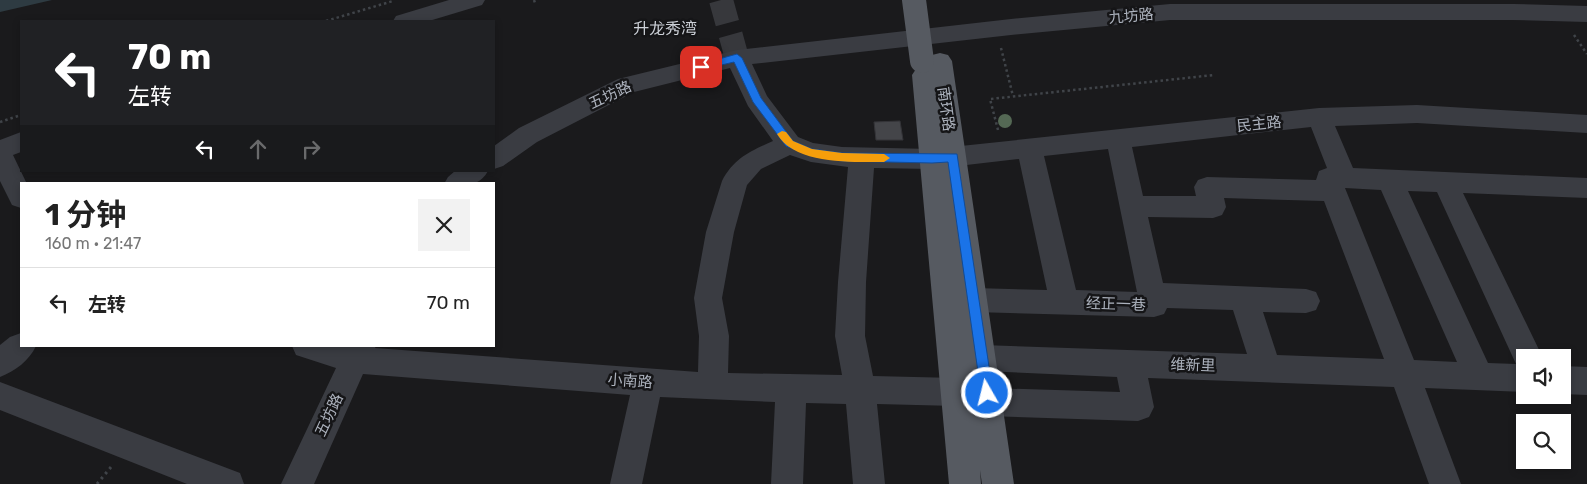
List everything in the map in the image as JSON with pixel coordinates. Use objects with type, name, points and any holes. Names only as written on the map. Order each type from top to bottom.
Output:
[{"type":"main road","points":[[914,0],[931,61]]},
{"type":"main road","points":[[931,0],[931,61]]},
{"type":"main road","name":"南环路","points":[[931,61],[943,158],[956,392],[965,484]]},
{"type":"main road","name":"南环路","points":[[943,158],[974,300],[998,484]]},
{"type":"street","points":[[407,20],[474,0]]},
{"type":"street","name":"九坊路","points":[[737,58],[995,28],[1170,12],[1297,6],[1509,6],[1587,14]]},
{"type":"street","points":[[713,386],[714,336],[708,298],[720,232],[735,181],[752,162],[789,144],[757,100],[737,58]]},
{"type":"street","name":"五坊路","points":[[495,158],[528,135],[627,85],[737,58]]},
{"type":"street","name":"民主路","points":[[789,144],[827,156],[943,158],[1319,118],[1417,114],[1587,125]]},
{"type":"street","points":[[1319,118],[1339,185],[1404,373],[1445,484]]},
{"type":"street","points":[[1118,139],[1152,295]]},
{"type":"street","points":[[0,150],[20,142]]},
{"type":"street","points":[[1017,150],[1064,303]]},
{"type":"street","points":[[0,154],[20,196]]},
{"type":"street","points":[[862,158],[852,282],[850,336],[860,390],[869,484]]},
{"type":"street","points":[[1132,206],[1213,207],[1207,187],[1339,185],[1390,180],[1587,188]]},
{"type":"street","points":[[1390,180],[1479,376]]},
{"type":"street","points":[[1445,182],[1524,349]]},
{"type":"street","name":"经正一巷","points":[[974,300],[1154,305],[1152,295],[1306,302]]},
{"type":"street","points":[[1244,299],[1266,368]]},
{"type":"street","points":[[0,363],[20,347]]},
{"type":"street","name":"小南路","points":[[314,347],[648,382],[713,386],[956,392]]},
{"type":"street","name":"五坊路","points":[[297,484],[358,353]]},
{"type":"street","name":"维新里","points":[[982,358],[1516,378]]},
{"type":"street","points":[[988,402],[1138,407],[1130,363]]},
{"type":"street","points":[[1571,380],[1587,381]]},
{"type":"street","points":[[626,484],[648,382]]},
{"type":"street","points":[[788,484],[791,388]]},
{"type":"street","points":[[0,396],[228,484]]},
{"type":"path","points":[[329,20],[396,0]]},
{"type":"path","points":[[995,28],[1014,96]]},
{"type":"path","points":[[1017,150],[990,98],[1214,75]]},
{"type":"path","points":[[0,122],[20,115]]},
{"type":"shaded area","points":[[0,0],[52,0],[0,12]]},
{"type":"building","points":[[900,121],[903,140],[876,140],[874,122]]},
{"type":"tunnel","points":[[721,0],[737,58]]},
{"type":"slow traffic","points":[[782,134],[789,144],[827,156],[884,158]]},
{"type":"district","name":"升龙秀湾","points":[[665,28]]},
{"type":"route","points":[[701,67],[737,58],[757,100],[789,144],[811,152],[842,157],[932,159],[953,157],[987,393]]}]
